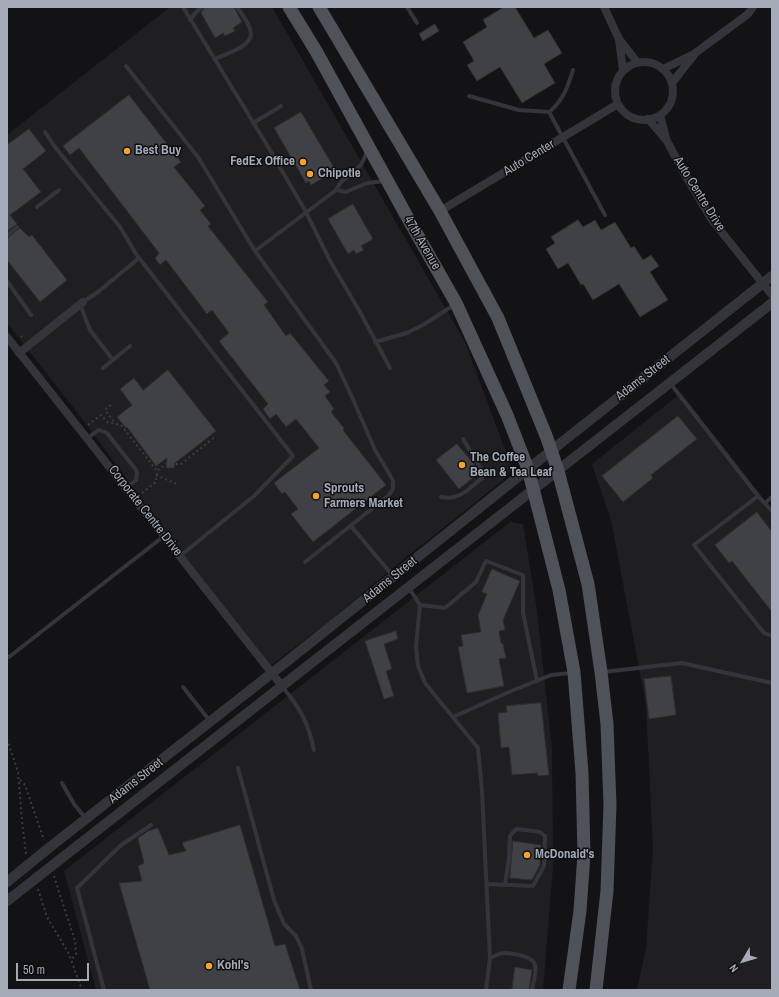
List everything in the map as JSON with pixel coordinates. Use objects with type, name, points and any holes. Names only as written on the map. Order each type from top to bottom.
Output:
[{"type":"main road","name":"47th Avenue","points":[[289,7],[316,51],[456,303],[507,415],[528,469],[534,490],[559,590],[574,672],[582,773],[584,854],[580,911],[569,990]]},
{"type":"main road","points":[[319,7],[440,212],[498,318],[558,471],[588,584],[607,724],[610,805],[607,891],[596,990]]},
{"type":"street","points":[[604,7],[619,39],[637,62]]},
{"type":"street","points":[[663,68],[694,54],[748,14],[753,7]]},
{"type":"street","points":[[619,39],[623,70]]},
{"type":"street","points":[[672,83],[694,54]]},
{"type":"street","points":[[637,62],[651,62],[663,68],[672,83],[673,92],[667,109],[660,115],[648,119],[639,119],[624,111],[618,104],[615,96],[615,86],[623,70],[637,62]]},
{"type":"street","name":"Auto Center","points":[[440,212],[618,104]]},
{"type":"street","name":"Auto Centre Drive","points":[[660,115],[667,141],[684,174],[712,220],[772,295]]},
{"type":"street","name":"Auto Centre Drive","points":[[648,119],[667,141]]},
{"type":"street","name":"Adams Street","points":[[7,882],[393,578],[551,450],[772,276]]},
{"type":"street","points":[[19,353],[82,303]]},
{"type":"street","name":"Adams Street","points":[[7,901],[772,303]]},
{"type":"street","name":"Corporate Centre Drive","points":[[7,337],[282,686]]},
{"type":"lane","points":[[183,7],[306,212],[329,259],[390,368]]},
{"type":"lane","points":[[190,20],[202,7]]},
{"type":"lane","points":[[214,60],[244,45],[250,39],[251,34],[237,7]]},
{"type":"lane","points":[[407,7],[417,23]]},
{"type":"lane","points":[[126,66],[198,157],[255,251],[336,363],[375,450],[393,481],[393,489],[391,493],[305,562]]},
{"type":"lane","points":[[469,96],[520,110],[549,112],[557,106],[562,98],[573,70]]},
{"type":"lane","points":[[253,123],[281,106]]},
{"type":"lane","points":[[549,112],[564,137],[605,215]]},
{"type":"lane","points":[[45,132],[55,147],[120,227],[139,258],[293,456],[254,496],[180,556]]},
{"type":"lane","points":[[255,251],[336,190],[341,182],[361,165],[369,147]]},
{"type":"lane","points":[[336,190],[346,192],[368,183],[387,181]]},
{"type":"lane","points":[[37,207],[59,190]]},
{"type":"lane","points":[[7,236],[17,227]]},
{"type":"lane","points":[[113,360],[90,330],[82,303],[98,292],[139,258]]},
{"type":"lane","points":[[7,281],[31,315]]},
{"type":"lane","points":[[375,342],[407,333],[423,325],[456,303]]},
{"type":"lane","points":[[102,368],[130,346]]},
{"type":"lane","points":[[670,383],[758,496],[772,511]]},
{"type":"lane","points":[[87,438],[99,430],[107,433],[137,473],[136,480],[126,488]]},
{"type":"lane","points":[[441,497],[450,498],[460,496],[482,478],[484,474],[463,439]]},
{"type":"lane","points":[[758,496],[694,545],[764,633],[772,636]]},
{"type":"lane","points":[[765,503],[772,497]]},
{"type":"lane","points":[[351,526],[393,578]]},
{"type":"lane","points":[[7,656],[9,657],[164,536]]},
{"type":"lane","points":[[420,605],[444,608],[476,582],[486,561],[523,575],[523,613],[537,681]]},
{"type":"lane","points":[[408,587],[420,605],[416,646],[418,666],[425,683],[478,748],[482,791],[490,958],[486,990]]},
{"type":"lane","points":[[601,672],[682,664],[772,683]]},
{"type":"lane","points":[[453,717],[551,675],[574,672]]},
{"type":"lane","points":[[282,686],[302,714],[310,731],[314,750]]},
{"type":"lane","points":[[183,687],[210,722]]},
{"type":"lane","points":[[238,768],[274,900],[284,924],[296,936],[302,949],[311,990]]},
{"type":"lane","points":[[62,783],[74,804],[87,820]]},
{"type":"lane","points":[[104,990],[77,888],[120,846],[151,824]]},
{"type":"lane","points":[[487,884],[504,885],[533,886],[544,866],[545,836],[540,832],[517,829],[510,836],[508,865],[504,885]]},
{"type":"lane","points":[[490,958],[499,953],[505,953],[527,957],[532,960],[535,963],[536,968],[532,990]]},
{"type":"path","points":[[111,405],[105,410],[116,424]]},
{"type":"path","points":[[88,425],[101,415],[107,422],[121,425],[157,471]]},
{"type":"path","points":[[142,493],[156,482],[157,471],[166,464],[181,464],[216,437]]},
{"type":"path","points":[[170,464],[171,460]]},
{"type":"path","points":[[156,475],[179,485]]},
{"type":"path","points":[[19,779],[25,785],[44,842],[50,848]]},
{"type":"path","points":[[48,868],[55,877],[75,941],[76,954],[71,960]]},
{"type":"shaded area","points":[[170,7],[272,7],[465,342],[512,468],[501,482],[404,559],[327,623],[267,668],[80,416],[7,323],[7,135]]},
{"type":"shaded area","points":[[681,393],[772,509],[772,990],[637,990],[646,948],[653,849],[646,705],[611,520],[592,464]]},
{"type":"shaded area","points":[[510,522],[523,524],[537,611],[552,749],[553,867],[543,990],[96,990],[64,871]]},
{"type":"building","points":[[205,7],[234,7],[242,22],[233,28],[235,31],[225,36],[223,33],[215,38],[201,13]]},
{"type":"building","points":[[504,7],[515,7],[534,38],[548,30],[562,53],[544,64],[555,83],[522,103],[500,67],[477,81],[467,65],[474,61],[463,42],[487,27],[483,20]]},
{"type":"building","points":[[435,24],[439,31],[423,41],[419,34]]},
{"type":"building","points":[[129,95],[181,162],[174,167],[205,206],[200,210],[211,224],[208,226],[268,302],[264,305],[286,336],[290,333],[329,381],[324,385],[330,392],[325,396],[334,409],[331,412],[344,428],[343,430],[386,485],[313,542],[291,514],[298,509],[285,492],[282,494],[274,483],[319,448],[296,419],[286,427],[276,414],[270,419],[263,409],[268,404],[219,341],[229,333],[212,310],[207,314],[166,260],[160,265],[155,258],[159,253],[79,148],[70,155],[63,146]]},
{"type":"building","points":[[301,112],[336,171],[311,185],[309,181],[306,183],[274,128]]},
{"type":"building","points":[[29,129],[46,151],[23,169],[41,192],[10,215],[17,224],[7,231],[7,145]]},
{"type":"building","points":[[353,204],[373,239],[361,246],[364,250],[356,254],[354,250],[348,254],[328,219]]},
{"type":"building","points":[[578,220],[583,227],[595,220],[601,230],[615,222],[631,248],[634,246],[643,260],[651,255],[659,266],[650,272],[668,300],[640,317],[619,284],[593,300],[583,284],[581,285],[568,263],[558,269],[546,249],[555,243],[551,237]]},
{"type":"building","points":[[20,228],[29,237],[32,235],[67,280],[40,302],[7,260],[7,239]]},
{"type":"building","points":[[168,370],[216,431],[175,463],[174,468],[166,468],[167,458],[156,466],[127,427],[126,428],[117,417],[132,405],[120,389],[134,378],[143,390]]},
{"type":"building","points":[[678,416],[697,439],[651,475],[653,478],[623,502],[602,476]]},
{"type":"building","name":"The Coffee Bean & Tea Leaf","points":[[457,444],[473,463],[479,473],[459,489],[436,460]]},
{"type":"building","points":[[757,512],[772,532],[772,612],[732,561],[729,563],[715,545]]},
{"type":"building","points":[[492,569],[520,581],[503,620],[505,630],[499,631],[506,658],[499,659],[504,686],[467,693],[458,647],[463,646],[461,635],[481,632],[478,615],[487,594],[482,592]]},
{"type":"building","points":[[396,631],[398,639],[384,644],[392,669],[386,671],[394,696],[384,699],[365,641]]},
{"type":"building","points":[[671,676],[676,715],[649,719],[644,679]]},
{"type":"building","points":[[541,703],[549,775],[538,776],[537,773],[512,775],[509,747],[501,748],[498,713],[507,712],[506,706]]},
{"type":"building","points":[[240,825],[275,946],[285,944],[300,990],[150,990],[119,883],[142,881],[138,866],[144,863],[138,838],[148,831],[158,828],[169,855],[186,851],[182,843]]},
{"type":"building","name":"McDonald's","points":[[513,841],[541,845],[540,865],[532,880],[510,878]]},
{"type":"building","points":[[515,967],[532,970],[529,990],[512,990]]},
{"type":"place","name":"Best Buy","points":[[127,151]]},
{"type":"place","name":"FedEx Office","points":[[303,162]]},
{"type":"place","name":"Chipotle","points":[[310,174]]},
{"type":"place","name":"The Coffee Bean & Tea Leaf","points":[[462,465]]},
{"type":"place","name":"Sprouts Farmers Market","points":[[316,496]]},
{"type":"place","name":"McDonald's","points":[[527,855]]},
{"type":"place","name":"Kohl's","points":[[209,966]]}]
